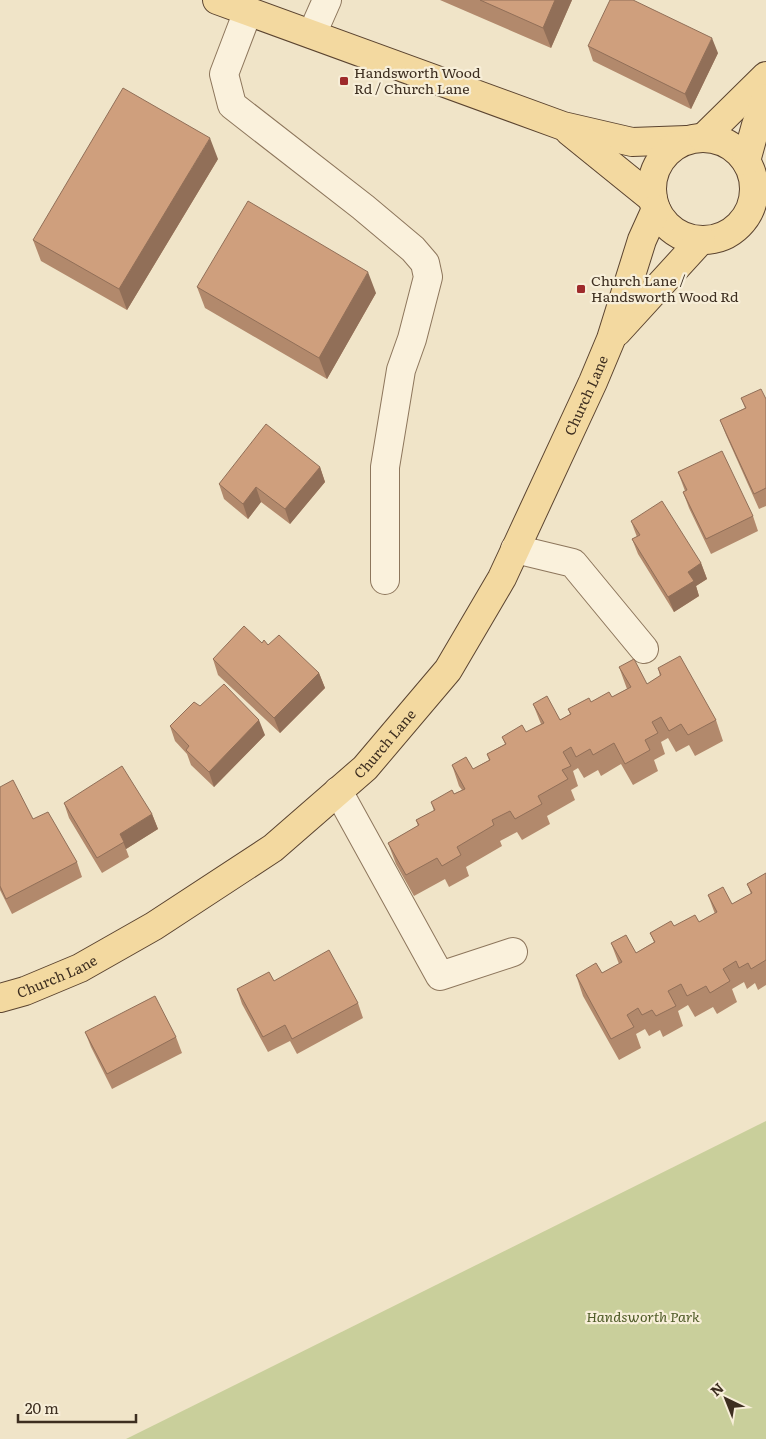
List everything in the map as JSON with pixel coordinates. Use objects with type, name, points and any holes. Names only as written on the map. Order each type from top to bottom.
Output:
[{"type":"main road","points":[[217,0],[563,126],[632,142],[716,139],[726,142],[756,160]]},
{"type":"main road","points":[[766,76],[695,139],[670,150],[660,160],[654,174],[652,186],[654,204],[663,222],[674,232],[686,238],[701,240],[719,238],[731,232],[766,206]]},
{"type":"main road","points":[[741,224],[749,211],[754,196],[756,125],[766,98]]},
{"type":"main road","points":[[563,126],[654,204]]},
{"type":"main road","name":"Church Lane","points":[[0,998],[25,991],[80,968],[154,926],[273,848],[365,768],[448,670],[502,578],[611,339],[654,204]]},
{"type":"main road","name":"Church Lane","points":[[611,339],[701,240]]},
{"type":"lane","points":[[312,34],[327,0]]},
{"type":"lane","points":[[248,11],[224,74],[232,105],[363,207],[426,262],[428,277],[412,339],[401,370],[384,467],[385,580]]},
{"type":"lane","points":[[515,549],[573,563],[644,648]]},
{"type":"lane","points":[[338,791],[440,976],[513,952]]},
{"type":"green space","name":"Handsworth Park","points":[[766,1121],[766,1439],[126,1439]]},
{"type":"building","points":[[480,0],[555,0],[543,28]]},
{"type":"building","points":[[610,0],[633,0],[712,38],[685,94],[588,46]]},
{"type":"building","points":[[123,88],[210,138],[119,289],[33,240]]},
{"type":"building","points":[[248,201],[368,272],[319,358],[197,287]]},
{"type":"building","points":[[761,389],[766,399],[766,488],[754,494],[720,420],[746,408],[741,398]]},
{"type":"building","points":[[266,424],[320,467],[285,509],[256,487],[243,504],[219,484]]},
{"type":"building","points":[[722,451],[753,516],[706,539],[683,492],[687,490],[678,472]]},
{"type":"building","points":[[662,501],[701,563],[688,572],[694,581],[668,597],[632,539],[640,535],[631,521]]},
{"type":"building","points":[[244,626],[262,643],[264,640],[268,645],[279,635],[319,673],[274,718],[213,659]]},
{"type":"building","points":[[680,656],[716,720],[688,735],[681,724],[669,731],[661,717],[652,722],[658,733],[645,740],[650,750],[625,764],[614,743],[593,755],[590,749],[576,757],[571,747],[563,752],[571,766],[562,770],[568,779],[538,796],[542,804],[515,819],[510,811],[492,820],[494,825],[457,847],[461,855],[442,866],[437,858],[406,875],[388,843],[419,825],[416,820],[435,810],[431,802],[452,790],[454,794],[465,789],[452,765],[466,757],[473,769],[490,760],[487,754],[506,744],[502,737],[522,725],[526,732],[544,723],[533,704],[547,696],[560,720],[571,714],[568,709],[589,698],[591,702],[609,692],[612,697],[631,687],[619,667],[634,659],[647,684],[661,675],[658,668]]},
{"type":"building","points":[[224,684],[259,720],[209,772],[186,750],[189,746],[170,726],[194,702],[200,706]]},
{"type":"building","points":[[122,766],[152,814],[120,834],[124,842],[97,858],[64,803]]},
{"type":"building","points":[[13,780],[33,819],[48,812],[77,862],[6,899],[0,886],[0,787]]},
{"type":"building","points":[[766,873],[766,960],[751,969],[748,963],[739,968],[736,961],[723,969],[730,981],[710,993],[706,986],[687,996],[681,984],[668,991],[676,1006],[656,1016],[652,1010],[642,1015],[638,1008],[627,1015],[634,1027],[611,1039],[576,975],[596,963],[602,973],[622,962],[611,943],[626,935],[636,953],[655,942],[650,933],[671,921],[674,926],[695,915],[699,922],[717,912],[708,895],[723,887],[732,904],[752,893],[747,884]]},
{"type":"building","points":[[329,950],[358,1003],[292,1039],[285,1025],[263,1037],[237,989],[269,972],[274,981]]},
{"type":"building","points":[[155,996],[176,1037],[107,1074],[85,1032]]},
{"type":"place","name":"Handsworth Wood Rd / Church Lane","points":[[344,81]]},
{"type":"place","name":"Church Lane / Handsworth Wood Rd","points":[[581,289]]}]
